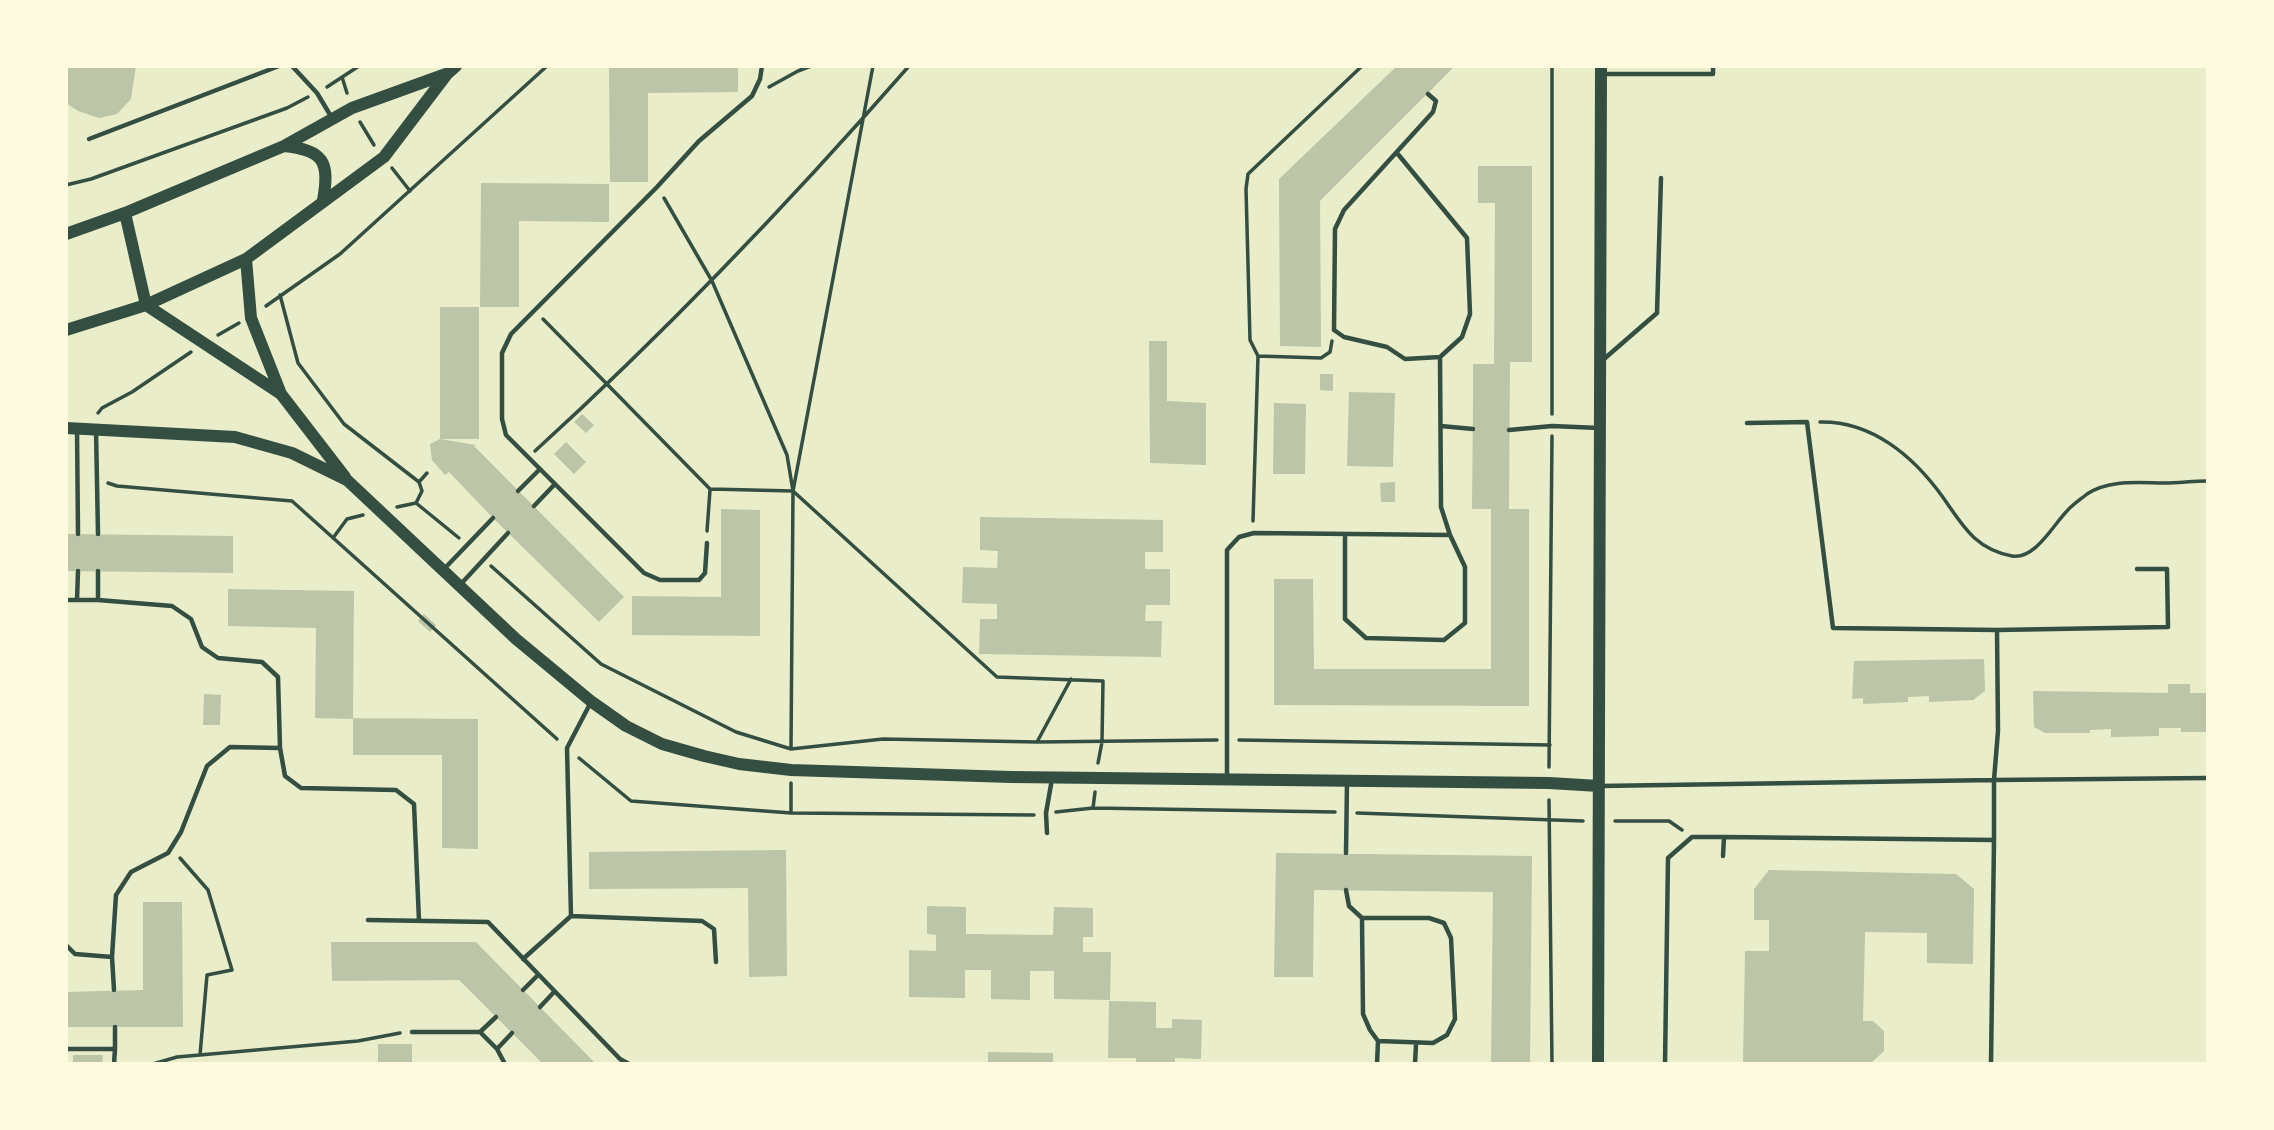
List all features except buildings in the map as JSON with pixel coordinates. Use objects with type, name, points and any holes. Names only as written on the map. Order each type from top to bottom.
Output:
[{"type":"main road","points":[[66,234],[125,213],[284,146],[352,108],[451,70]]},
{"type":"main road","points":[[66,330],[146,305],[246,259],[323,200],[384,158],[451,70]]},
{"type":"main road","points":[[1598,1063],[1601,70]]},
{"type":"main road","points":[[284,146],[306,148],[322,159],[327,178],[323,200]]},
{"type":"main road","points":[[125,213],[146,305],[281,394]]},
{"type":"main road","points":[[246,259],[251,318],[281,394],[348,480],[516,639],[592,702],[626,726],[662,744],[739,764],[791,770],[1052,778],[1549,783],[1599,786]]},
{"type":"main road","points":[[72,428],[235,437],[292,453],[348,480]]},
{"type":"lane","points":[[89,138],[279,66]]},
{"type":"lane","points":[[292,66],[317,93],[332,118]]},
{"type":"lane","points":[[707,543],[705,573],[699,580],[660,580],[644,573],[506,435],[502,419],[502,353],[511,334],[534,310],[699,141],[752,96],[760,79],[762,66]]},
{"type":"lane","points":[[1601,70],[1713,74],[1713,66]]},
{"type":"lane","points":[[1397,153],[1467,238],[1470,314],[1462,337],[1440,357],[1405,359],[1387,347],[1344,337],[1334,330],[1335,229],[1344,210],[1433,112],[1436,101],[1428,94]]},
{"type":"lane","points":[[1601,362],[1657,313],[1661,178]]},
{"type":"lane","points":[[1345,535],[1345,619],[1366,638],[1444,640],[1465,623],[1465,567],[1441,507],[1440,357]]},
{"type":"lane","points":[[1747,423],[1807,422],[1833,628],[1997,630],[2168,627],[2167,569],[2137,569]]},
{"type":"lane","points":[[1441,426],[1473,429]]},
{"type":"lane","points":[[1509,430],[1552,426],[1600,428]]},
{"type":"lane","points":[[72,428],[78,534]]},
{"type":"lane","points":[[96,429],[98,534]]},
{"type":"lane","points":[[519,491],[540,469]]},
{"type":"lane","points":[[534,506],[556,484]]},
{"type":"lane","points":[[443,571],[493,518]]},
{"type":"lane","points":[[459,586],[508,533]]},
{"type":"lane","points":[[1227,779],[1227,550],[1239,537],[1254,533],[1450,535]]},
{"type":"lane","points":[[77,600],[79,571]]},
{"type":"lane","points":[[98,572],[98,600]]},
{"type":"lane","points":[[66,600],[98,600],[172,607],[191,619],[202,647],[218,658],[262,662],[278,677],[280,748],[285,776],[301,788],[396,790],[414,804],[419,921]]},
{"type":"lane","points":[[1991,1063],[1994,780],[1998,731],[1997,630]]},
{"type":"lane","points":[[571,916],[567,748],[592,702]]},
{"type":"lane","points":[[114,990],[112,957],[116,895],[131,872],[168,853],[181,832],[207,766],[230,747],[280,748]]},
{"type":"lane","points":[[1047,833],[1046,813],[1052,778]]},
{"type":"lane","points":[[1599,786],[2207,778]]},
{"type":"lane","points":[[1346,853],[1347,781]]},
{"type":"lane","points":[[1665,1063],[1668,858],[1692,837],[1994,840]]},
{"type":"lane","points":[[1723,856],[1724,837]]},
{"type":"lane","points":[[1346,890],[1349,906],[1362,918],[1429,918],[1444,923],[1451,937],[1455,1019],[1447,1035],[1433,1043],[1378,1041]]},
{"type":"lane","points":[[523,959],[571,916],[702,921],[714,929],[716,962]]},
{"type":"lane","points":[[1362,918],[1363,1014],[1378,1041],[1377,1063]]},
{"type":"lane","points":[[368,920],[488,922],[620,1059],[629,1063]]},
{"type":"lane","points":[[66,945],[75,954],[112,957]]},
{"type":"lane","points":[[523,990],[538,975]]},
{"type":"lane","points":[[540,1007],[554,992]]},
{"type":"lane","points":[[412,1032],[480,1032],[496,1017]]},
{"type":"lane","points":[[114,1063],[115,1027]]},
{"type":"lane","points":[[480,1032],[497,1049],[505,1063]]},
{"type":"lane","points":[[497,1049],[512,1033]]},
{"type":"lane","points":[[1415,1063],[1416,1044]]},
{"type":"lane","points":[[66,1049],[115,1049]]},
{"type":"path","points":[[66,185],[91,179],[287,108],[317,93],[359,66]]},
{"type":"path","points":[[340,254],[547,66]]},
{"type":"path","points":[[752,96],[811,66]]},
{"type":"path","points":[[793,491],[873,66]]},
{"type":"path","points":[[529,457],[609,383],[712,281],[804,186],[909,66]]},
{"type":"path","points":[[1254,533],[1258,356],[1250,340],[1246,189],[1248,174],[1362,66]]},
{"type":"path","points":[[1552,66],[1548,819],[1552,1063]]},
{"type":"path","points":[[342,78],[348,96]]},
{"type":"path","points":[[359,120],[375,146]]},
{"type":"path","points":[[392,168],[410,191]]},
{"type":"path","points":[[657,187],[712,281],[787,455],[793,491],[791,813]]},
{"type":"path","points":[[280,295],[298,363],[344,424],[419,482],[422,491],[416,503],[467,545]]},
{"type":"path","points":[[534,310],[609,383],[710,489],[793,491],[997,677],[1103,681],[1102,742],[1093,808]]},
{"type":"path","points":[[1258,356],[1321,358],[1331,352],[1334,330]]},
{"type":"path","points":[[1807,422],[1829,422],[1860,428],[1893,445],[1920,468],[1970,537],[1991,550],[2015,557],[2035,548],[2067,510],[2090,492],[2129,481],[2207,481]]},
{"type":"path","points":[[419,482],[427,473]]},
{"type":"path","points":[[98,480],[117,486],[292,501],[567,748],[631,802],[791,813],[1033,816],[1093,808],[1346,813],[1599,823],[1639,820],[1669,821],[1692,837]]},
{"type":"path","points":[[707,543],[710,489]]},
{"type":"path","points":[[483,558],[601,664],[736,732],[791,749],[883,739],[1037,742],[1228,740],[1550,745]]},
{"type":"path","points":[[1037,742],[1071,679]]},
{"type":"path","points":[[168,853],[180,858],[208,890],[232,970],[207,975],[200,1055]]},
{"type":"path","points":[[153,1063],[177,1057],[358,1041],[412,1032]]}]
